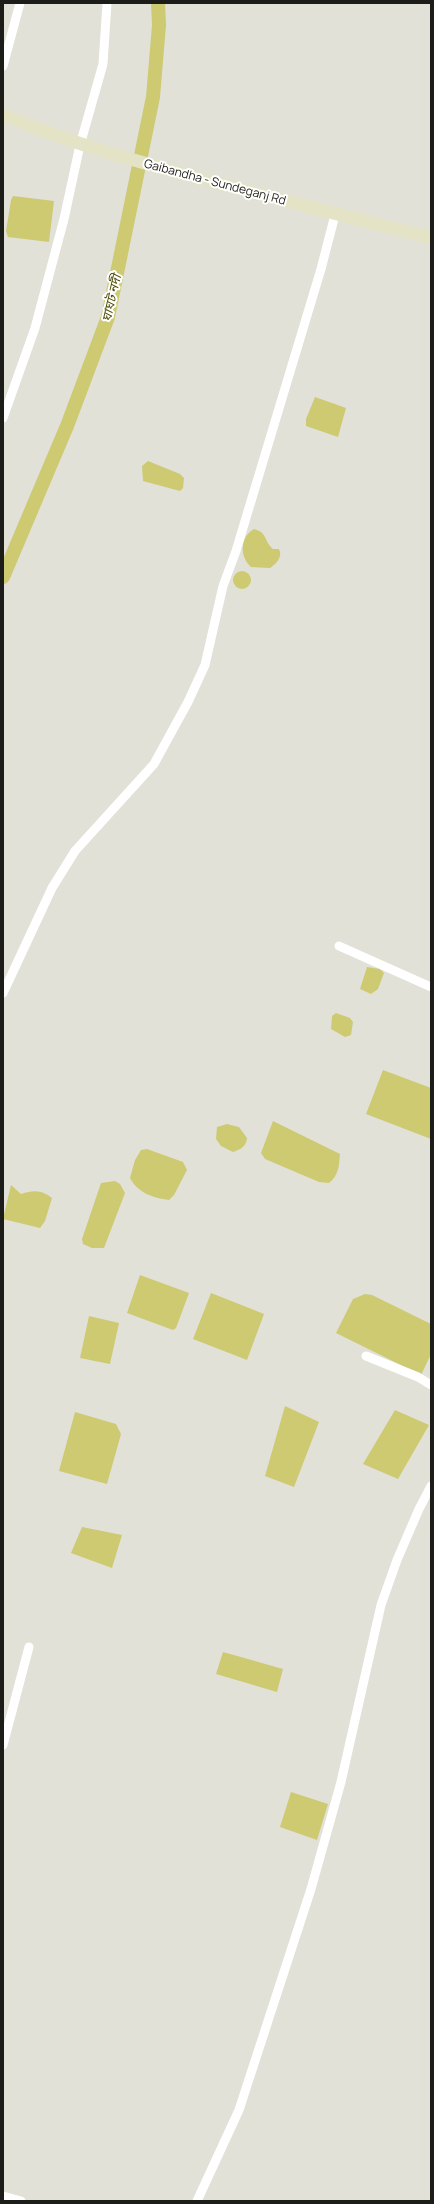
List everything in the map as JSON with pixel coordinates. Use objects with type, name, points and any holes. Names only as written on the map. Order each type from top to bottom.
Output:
[{"type":"main road","name":"Gaibandha - Sundeganj Rd","points":[[3,115],[80,145],[97,150],[335,215],[431,238]]},
{"type":"street","points":[[3,66],[20,3]]},
{"type":"street","points":[[3,418],[35,328],[64,219],[80,145],[103,64],[107,3]]},
{"type":"street","points":[[3,993],[56,882],[75,851],[154,764],[188,702],[205,665],[223,586],[236,551],[321,268],[335,215]]},
{"type":"street","points":[[338,946],[431,987]]},
{"type":"street","points":[[366,1356],[418,1377],[431,1385]]},
{"type":"street","points":[[198,2201],[239,2110],[246,2089],[311,1889],[339,1790],[381,1605],[397,1560],[419,1509],[431,1486]]},
{"type":"street","points":[[3,1744],[29,1647]]},
{"type":"street","points":[[3,2196],[21,2201]]},
{"type":"shaded area","points":[[13,196],[54,201],[49,242],[8,237],[6,231]]},
{"type":"shaded area","points":[[315,397],[346,408],[338,437],[306,426],[306,419]]},
{"type":"shaded area","points":[[148,461],[180,474],[184,478],[183,488],[180,491],[143,481],[142,466]]},
{"type":"shaded area","points":[[254,529],[261,532],[273,549],[279,549],[280,555],[277,562],[270,568],[251,567],[244,558],[244,542],[249,532]]},
{"type":"shaded area","points":[[242,571],[248,574],[251,580],[248,586],[242,589],[236,586],[233,580],[236,574]]},
{"type":"shaded area","points":[[367,967],[380,969],[384,973],[378,989],[371,994],[360,989]]},
{"type":"shaded area","points":[[336,1013],[350,1018],[353,1022],[351,1035],[345,1037],[331,1029],[332,1016]]},
{"type":"shaded area","points":[[383,1070],[431,1088],[431,1139],[366,1114]]},
{"type":"shaded area","points":[[273,1121],[340,1154],[338,1170],[335,1177],[329,1183],[319,1182],[265,1159],[261,1153]]},
{"type":"shaded area","points":[[227,1124],[239,1127],[247,1138],[246,1144],[243,1147],[233,1152],[221,1146],[216,1139],[217,1127]]},
{"type":"shaded area","points":[[147,1149],[183,1162],[187,1170],[174,1195],[169,1200],[146,1194],[133,1183],[130,1178],[135,1160],[141,1150]]},
{"type":"shaded area","points":[[115,1181],[120,1184],[125,1193],[104,1248],[92,1248],[83,1244],[82,1239],[101,1183]]},
{"type":"shaded area","points":[[11,1185],[21,1194],[37,1192],[44,1193],[52,1198],[45,1221],[40,1228],[3,1219]]},
{"type":"shaded area","points":[[140,1275],[189,1293],[176,1328],[173,1330],[127,1313]]},
{"type":"shaded area","points":[[211,1293],[264,1314],[247,1360],[193,1339]]},
{"type":"shaded area","points":[[365,1294],[372,1295],[431,1324],[431,1354],[421,1375],[336,1333],[353,1299]]},
{"type":"shaded area","points":[[89,1316],[119,1323],[110,1364],[80,1358]]},
{"type":"shaded area","points":[[285,1406],[319,1422],[294,1487],[265,1476]]},
{"type":"shaded area","points":[[395,1410],[429,1425],[398,1479],[363,1464]]},
{"type":"shaded area","points":[[75,1412],[116,1424],[121,1434],[107,1484],[59,1471]]},
{"type":"shaded area","points":[[82,1527],[122,1535],[112,1568],[71,1553]]},
{"type":"shaded area","points":[[223,1652],[283,1669],[277,1692],[216,1674]]},
{"type":"shaded area","points":[[291,1792],[328,1804],[317,1840],[280,1827]]},
{"type":"waterway","name":"ঘাঘট নদী","points":[[3,577],[67,426],[108,317],[153,97],[159,25],[158,3]]}]
